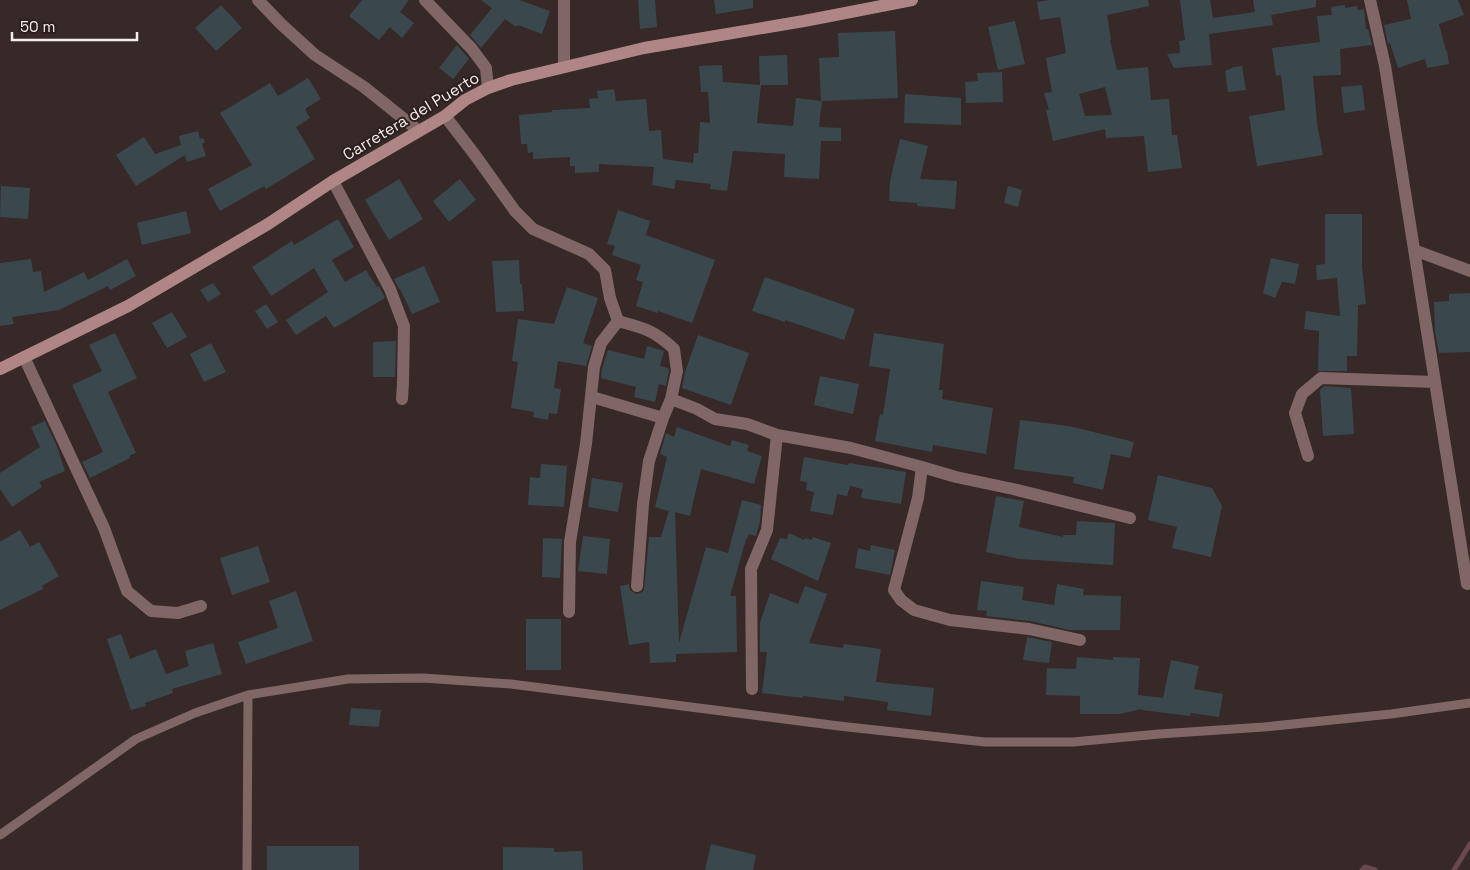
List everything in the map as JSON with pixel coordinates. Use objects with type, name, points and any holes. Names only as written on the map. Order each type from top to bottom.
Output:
[{"type":"main road","name":"Carretera del Puerto","points":[[0,369],[128,306],[268,224],[333,181],[445,116],[465,100],[488,88],[511,80],[644,48],[804,21],[912,0]]},
{"type":"street","points":[[258,0],[281,24],[315,54],[364,87],[420,131]]},
{"type":"street","points":[[425,0],[472,49],[486,68],[488,88]]},
{"type":"street","points":[[564,0],[564,67]]},
{"type":"street","points":[[1370,0],[1385,66],[1467,584]]},
{"type":"street","points":[[445,116],[515,212],[533,229],[589,254],[605,270],[610,298],[618,321]]},
{"type":"street","points":[[333,181],[390,289],[404,326],[402,399]]},
{"type":"street","points":[[1414,250],[1470,271]]},
{"type":"street","points":[[569,612],[570,542],[586,444],[594,367],[601,343],[618,321]]},
{"type":"street","points":[[618,321],[647,329],[664,340],[674,349],[676,371],[671,399],[663,418],[648,470],[643,504],[637,586]]},
{"type":"street","points":[[24,357],[104,528],[127,591],[151,611],[178,612],[201,606]]},
{"type":"street","points":[[1308,456],[1295,413],[1302,394],[1321,378],[1435,382]]},
{"type":"street","points":[[592,397],[663,418]]},
{"type":"street","points":[[671,399],[697,409],[715,419],[747,424],[777,435],[851,448],[956,477],[1130,518]]},
{"type":"street","points":[[752,689],[751,569],[767,530],[777,435]]},
{"type":"street","points":[[922,467],[918,498],[894,590],[901,600],[914,610],[950,620],[1028,629],[1080,640]]},
{"type":"lane","points":[[0,835],[136,739],[194,713],[248,695],[348,679],[423,678],[511,684],[839,726],[986,742],[1074,742],[1264,727],[1391,714],[1470,703]]},
{"type":"lane","points":[[247,870],[248,695]]},
{"type":"building","points":[[362,0],[409,0],[400,12],[414,23],[402,38],[390,27],[379,40],[349,16]]},
{"type":"building","points":[[481,0],[519,0],[550,11],[542,34],[518,25],[516,27],[505,19],[481,48],[470,35],[492,8]]},
{"type":"building","points":[[638,0],[655,0],[657,27],[640,29]]},
{"type":"building","points":[[714,0],[753,0],[753,8],[716,14]]},
{"type":"building","points":[[1049,0],[1148,0],[1149,6],[1107,15],[1110,40],[1117,70],[1148,67],[1151,100],[1169,99],[1172,135],[1177,135],[1182,168],[1148,172],[1144,136],[1106,138],[1105,129],[1053,141],[1046,110],[1049,110],[1044,93],[1052,92],[1046,58],[1066,53],[1060,17],[1040,20],[1037,2]],"holes":[[[1105,87],[1112,115],[1085,116],[1079,94]]]},
{"type":"building","points":[[1180,0],[1210,0],[1213,18],[1255,12],[1253,0],[1316,0],[1316,7],[1271,15],[1273,25],[1209,34],[1212,65],[1174,68],[1167,54],[1180,53],[1179,41],[1185,40]]},
{"type":"building","points":[[1407,0],[1458,0],[1464,15],[1439,24],[1449,64],[1427,68],[1425,59],[1398,68],[1390,43],[1388,44],[1384,25],[1411,19]]},
{"type":"building","points":[[221,5],[242,28],[216,51],[195,28]]},
{"type":"building","points":[[1345,5],[1345,8],[1357,6],[1358,10],[1364,9],[1366,29],[1368,29],[1372,45],[1340,49],[1341,75],[1313,76],[1317,123],[1323,155],[1257,166],[1249,116],[1285,110],[1281,75],[1276,76],[1272,48],[1320,42],[1317,16],[1332,15],[1331,7]]},
{"type":"building","points":[[1015,21],[1025,64],[998,70],[988,27]]},
{"type":"building","points":[[895,31],[898,98],[821,101],[819,58],[839,57],[838,33]]},
{"type":"building","points":[[457,45],[469,59],[453,79],[439,68]]},
{"type":"building","points":[[787,55],[788,85],[760,85],[759,56]]},
{"type":"building","points":[[722,65],[723,82],[761,85],[757,123],[793,126],[796,98],[822,101],[819,127],[841,128],[841,141],[821,141],[819,179],[784,177],[785,154],[733,151],[727,191],[710,189],[711,184],[676,180],[674,189],[652,185],[654,167],[599,164],[599,172],[575,173],[575,166],[570,166],[570,157],[533,159],[533,152],[528,153],[527,144],[521,144],[519,115],[552,112],[552,110],[590,108],[589,99],[598,98],[597,91],[614,89],[616,101],[646,99],[649,131],[661,130],[663,159],[693,163],[694,153],[698,153],[700,122],[710,123],[708,92],[701,92],[699,66]]},
{"type":"building","points":[[1242,66],[1246,90],[1228,92],[1225,71]]},
{"type":"building","points":[[1002,72],[1003,102],[966,103],[965,82],[978,81],[977,73]]},
{"type":"building","points":[[308,78],[321,99],[305,109],[310,118],[296,127],[315,159],[266,189],[264,186],[220,211],[208,189],[252,165],[220,113],[270,83],[278,96]]},
{"type":"building","points":[[1362,85],[1365,110],[1344,113],[1341,87]]},
{"type":"building","points":[[905,94],[961,98],[961,125],[904,123]]},
{"type":"building","points":[[198,131],[200,139],[203,138],[205,142],[202,144],[206,156],[187,162],[185,155],[136,186],[116,155],[144,137],[155,154],[181,145],[179,136]]},
{"type":"building","points":[[900,139],[928,146],[920,179],[957,181],[955,209],[917,206],[917,203],[889,201],[890,181]]},
{"type":"building","points":[[399,179],[423,219],[389,240],[365,200]]},
{"type":"building","points":[[460,179],[476,200],[449,222],[433,201]]},
{"type":"building","points":[[1,186],[30,188],[28,219],[0,217]]},
{"type":"building","points":[[1008,186],[1022,190],[1018,207],[1004,203]]},
{"type":"building","points":[[618,210],[650,221],[646,235],[715,260],[692,323],[658,311],[657,313],[636,306],[643,282],[636,280],[641,265],[612,255],[615,246],[607,244]]},
{"type":"building","points":[[186,211],[191,233],[142,245],[137,223]]},
{"type":"building","points":[[1325,214],[1362,214],[1362,266],[1366,304],[1358,305],[1357,356],[1347,356],[1347,371],[1318,371],[1319,331],[1304,329],[1306,311],[1340,316],[1337,278],[1317,280],[1316,265],[1325,264]]},
{"type":"building","points":[[338,219],[354,247],[332,260],[345,282],[366,270],[377,287],[379,286],[385,298],[334,328],[326,316],[296,335],[286,320],[328,292],[314,268],[271,296],[252,267],[292,241],[294,245]]},
{"type":"building","points":[[1271,258],[1299,264],[1295,284],[1282,282],[1275,298],[1263,293]]},
{"type":"building","points":[[31,259],[33,272],[41,271],[44,292],[84,272],[88,280],[127,259],[136,276],[110,290],[108,286],[59,310],[12,317],[14,324],[0,326],[0,263]]},
{"type":"building","points":[[519,260],[524,311],[496,312],[492,261]]},
{"type":"building","points":[[424,266],[440,302],[412,314],[394,279]]},
{"type":"building","points":[[765,277],[855,309],[844,340],[752,311]]},
{"type":"building","points":[[213,283],[221,294],[208,302],[200,290]]},
{"type":"building","points":[[567,287],[598,298],[583,343],[592,346],[586,366],[558,361],[554,388],[561,389],[557,414],[549,413],[548,420],[533,417],[534,412],[511,408],[518,362],[512,361],[518,319],[554,324]]},
{"type":"building","points":[[1470,293],[1470,352],[1439,353],[1435,332],[1434,302],[1449,301],[1449,294]]},
{"type":"building","points":[[266,304],[278,322],[267,329],[255,311]]},
{"type":"building","points":[[172,312],[187,337],[167,348],[152,323]]},
{"type":"building","points":[[115,333],[137,378],[108,392],[136,453],[129,456],[130,458],[90,478],[82,462],[103,452],[72,385],[102,371],[89,345]]},
{"type":"building","points":[[874,333],[944,344],[939,390],[943,390],[942,399],[993,408],[986,454],[933,445],[932,452],[875,441],[880,414],[883,415],[890,369],[869,366]]},
{"type":"building","points":[[698,335],[749,353],[731,405],[682,388],[685,372]]},
{"type":"building","points":[[396,341],[395,377],[373,377],[373,342]]},
{"type":"building","points":[[211,343],[226,372],[204,382],[190,354]]},
{"type":"building","points":[[647,346],[664,351],[660,366],[668,368],[669,371],[666,386],[659,384],[655,402],[634,397],[636,387],[601,378],[608,350],[644,359]]},
{"type":"building","points":[[820,376],[859,384],[853,414],[814,405]]},
{"type":"building","points":[[1324,386],[1351,388],[1354,434],[1323,436],[1320,390]]},
{"type":"building","points":[[1020,420],[1069,426],[1134,442],[1130,458],[1111,454],[1103,490],[1073,483],[1074,477],[1014,469]]},
{"type":"building","points":[[45,421],[56,444],[65,471],[39,482],[42,487],[12,507],[0,489],[0,473],[40,447],[31,427]]},
{"type":"building","points":[[677,427],[730,446],[732,440],[749,445],[747,451],[762,456],[754,484],[701,469],[690,516],[675,512],[679,643],[706,547],[728,553],[742,500],[761,505],[760,521],[756,536],[749,534],[746,539],[730,596],[736,596],[737,652],[676,654],[676,662],[650,663],[649,642],[629,645],[620,586],[629,584],[630,590],[636,594],[644,590],[649,537],[661,537],[669,511],[655,507],[667,457],[660,454],[666,433],[674,437]]},
{"type":"building","points":[[804,457],[848,465],[849,463],[906,472],[901,504],[861,498],[863,489],[850,486],[847,496],[837,494],[833,515],[810,511],[814,492],[806,490],[807,482],[800,481]]},
{"type":"building","points":[[541,464],[567,466],[564,507],[528,505],[530,477],[540,478]]},
{"type":"building","points":[[1158,475],[1212,488],[1222,506],[1211,557],[1172,548],[1177,527],[1148,520]]},
{"type":"building","points":[[592,478],[623,483],[618,512],[588,507]]},
{"type":"building","points":[[996,496],[1024,501],[1019,527],[1063,537],[1063,535],[1076,535],[1077,521],[1115,523],[1113,565],[1020,559],[986,552]]},
{"type":"building","points":[[20,530],[30,547],[39,542],[59,576],[42,586],[43,589],[0,610],[0,542]]},
{"type":"building","points":[[789,533],[804,540],[805,538],[812,540],[813,537],[831,543],[818,581],[771,559],[780,538],[787,539]]},
{"type":"building","points":[[583,536],[610,539],[607,574],[578,571]]},
{"type":"building","points":[[543,538],[562,539],[560,578],[542,577]]},
{"type":"building","points":[[871,545],[895,550],[890,575],[855,568],[858,548],[870,551]]},
{"type":"building","points":[[258,546],[270,582],[232,595],[220,558]]},
{"type":"building","points":[[981,581],[1024,587],[1022,600],[1054,605],[1057,584],[1084,589],[1083,595],[1121,596],[1120,630],[1070,630],[1030,621],[986,616],[987,611],[977,610]]},
{"type":"building","points":[[805,586],[827,594],[809,643],[843,648],[844,644],[881,649],[876,682],[934,688],[931,716],[887,710],[888,702],[844,696],[844,701],[762,693],[767,652],[760,652],[760,623],[770,593],[798,604]]},
{"type":"building","points":[[296,591],[313,641],[246,664],[238,642],[278,628],[269,601]]},
{"type":"building","points":[[526,619],[561,619],[561,670],[526,670]]},
{"type":"building","points":[[121,634],[130,659],[156,649],[166,674],[189,666],[185,651],[213,643],[222,674],[172,689],[173,693],[145,703],[146,706],[131,710],[107,639]]},
{"type":"building","points":[[1027,637],[1052,642],[1049,663],[1023,660]]},
{"type":"building","points":[[1077,657],[1113,660],[1113,657],[1140,658],[1138,695],[1163,698],[1171,660],[1199,666],[1194,689],[1223,694],[1219,717],[1191,713],[1190,716],[1142,709],[1119,714],[1080,714],[1080,696],[1046,695],[1047,668],[1076,669]]},
{"type":"building","points":[[351,708],[381,710],[379,727],[349,725]]},
{"type":"building","points":[[711,844],[756,855],[753,870],[705,870]]},
{"type":"building","points":[[267,846],[359,846],[359,870],[267,870]]},
{"type":"building","points":[[503,847],[554,848],[554,852],[582,851],[583,870],[503,870]]},
{"type":"waterway","points":[[1454,870],[1470,844]]},
{"type":"waterway","points":[[1362,870],[1365,867],[1375,870]]}]
